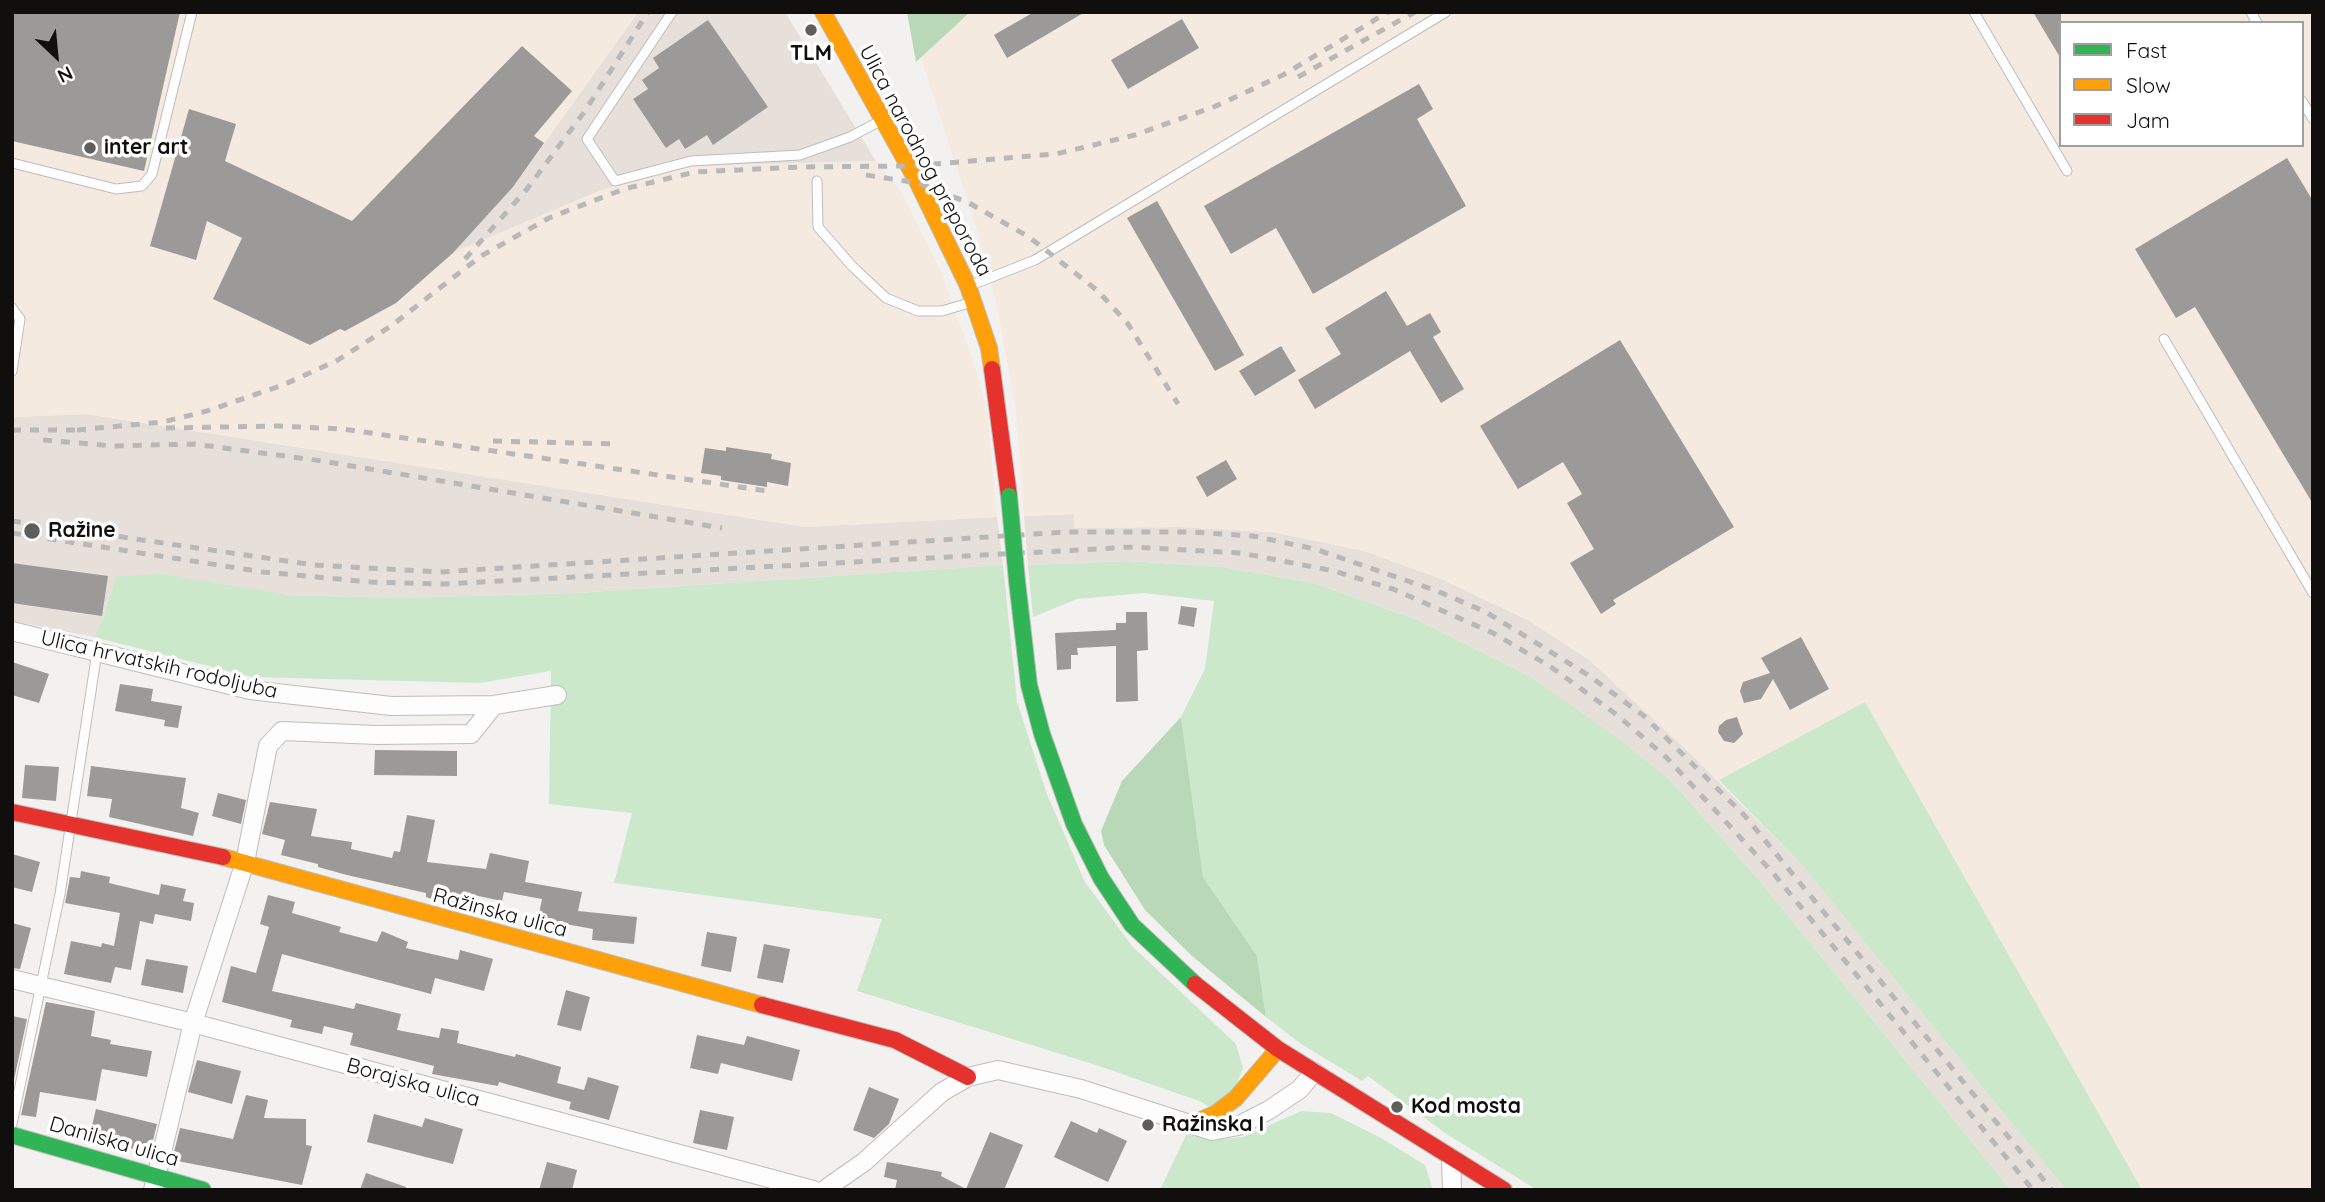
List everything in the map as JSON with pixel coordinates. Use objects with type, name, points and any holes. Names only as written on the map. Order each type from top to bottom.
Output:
[{"type":"street","name":"Ulica narodnog preporoda","points":[[822,12],[882,120],[971,294],[989,348],[1009,496],[1029,685],[1042,734],[1074,824],[1101,878],[1132,925],[1189,979],[1278,1049],[1504,1190]]},
{"type":"street","name":"Ulica hrvatskih rodoljuba","points":[[12,631],[250,690],[391,706],[494,705],[557,695]]},
{"type":"street","points":[[155,1184],[193,1023],[244,862],[268,746],[282,732],[471,734],[494,705]]},
{"type":"street","name":"Ražinska ulica","points":[[12,813],[244,862],[597,961],[895,1040],[968,1077]]},
{"type":"street","name":"Borajska ulica","points":[[12,979],[193,1023],[813,1190]]},
{"type":"street","points":[[1191,1124],[1215,1114],[1236,1098],[1278,1049]]},
{"type":"street","points":[[824,1190],[863,1162],[942,1091],[968,1077],[998,1070],[1081,1090],[1212,1131],[1238,1126],[1300,1090],[1314,1072]]},
{"type":"street","name":"Danilska ulica","points":[[12,1135],[155,1184],[204,1190]]},
{"type":"street","points":[[1451,1158],[1452,1190]]},
{"type":"lane","points":[[12,163],[116,189],[142,186],[152,174],[192,12]]},
{"type":"lane","points":[[672,12],[587,139],[615,181],[691,160],[800,155],[850,137],[882,120]]},
{"type":"lane","points":[[817,181],[818,227],[852,267],[886,298],[918,311],[942,311],[1035,260],[1446,12]]},
{"type":"lane","points":[[1974,12],[2067,172]]},
{"type":"lane","points":[[12,308],[20,319],[12,371]]},
{"type":"lane","points":[[2164,339],[2313,593]]},
{"type":"lane","points":[[12,1124],[43,986],[97,650]]},
{"type":"shaded area","points":[[12,12],[638,12],[513,187],[454,252],[604,189],[647,176],[695,166],[876,161],[902,193],[943,277],[976,369],[987,411],[997,517],[805,527],[86,414],[12,417]]},
{"type":"shaded area","points":[[638,12],[785,12],[876,161],[695,166],[647,176],[604,189],[453,253],[513,187]]},
{"type":"shaded area","points":[[906,12],[2313,12],[2313,1190],[2142,1190],[1865,703],[1719,780],[1588,659],[1528,620],[1439,578],[1364,551],[1273,532],[1180,527],[1074,528],[1074,514],[1024,516],[1016,410],[997,306],[975,224]]},
{"type":"shaded area","points":[[86,414],[805,527],[997,517],[1003,565],[575,593],[400,598],[289,595],[116,577],[104,616],[94,637],[12,621],[12,417]]},
{"type":"shaded area","points":[[1075,514],[1074,528],[1180,527],[1273,532],[1364,551],[1439,578],[1528,620],[1588,659],[1649,712],[1801,864],[2066,1190],[2011,1190],[1759,880],[1670,780],[1531,677],[1415,619],[1314,583],[1222,567],[1129,561],[1028,565],[1024,516]]},
{"type":"green space","points":[[907,12],[970,12],[916,62]]},
{"type":"green space","points":[[1129,561],[1222,567],[1314,583],[1415,619],[1531,677],[1617,738],[1670,780],[1759,880],[2011,1190],[1537,1190],[1445,1133],[1368,1076],[1362,1081],[1301,1044],[1266,1017],[1257,956],[1203,877],[1181,717],[1205,669],[1214,601],[1144,593],[1077,599],[1033,617],[1028,565]]},
{"type":"green space","points":[[1003,565],[1017,702],[1047,794],[1085,882],[1132,946],[1236,1044],[1243,1068],[1234,1091],[1210,1108],[1202,1102],[1096,1065],[857,991],[882,919],[614,883],[632,813],[549,804],[551,671],[480,683],[252,677],[94,637],[104,616],[116,576],[161,574],[288,595],[400,598],[575,593]]},
{"type":"green space","points":[[1865,702],[2142,1190],[2066,1190],[1801,864],[1719,780]]},
{"type":"green space","points":[[1181,717],[1203,877],[1257,956],[1266,1017],[1192,956],[1145,910],[1104,845],[1101,831],[1122,781]]},
{"type":"green space","points":[[1301,1111],[1331,1113],[1381,1138],[1425,1165],[1433,1190],[1160,1190],[1187,1133],[1221,1139],[1243,1137]]},
{"type":"building","points":[[12,12],[180,12],[144,171],[12,141]]},
{"type":"building","points":[[1034,12],[1085,12],[1007,58],[994,35]]},
{"type":"building","points":[[2033,12],[2061,12],[2059,56]]},
{"type":"building","points":[[1182,19],[1199,48],[1128,89],[1111,60]]},
{"type":"building","points":[[708,20],[768,107],[713,145],[707,135],[685,149],[679,139],[666,148],[633,99],[648,89],[642,80],[659,68],[653,58]]},
{"type":"building","points":[[522,46],[572,91],[534,136],[544,143],[513,187],[453,253],[396,303],[345,331],[340,329],[310,345],[213,299],[242,238],[207,221],[196,260],[150,246],[189,109],[236,124],[225,161],[352,221]]},
{"type":"building","points":[[1419,84],[1433,109],[1417,119],[1466,206],[1313,294],[1276,228],[1231,254],[1204,206]]},
{"type":"building","points":[[2287,158],[2313,201],[2313,504],[2195,307],[2176,318],[2135,249]]},
{"type":"building","points":[[1157,201],[1244,355],[1215,371],[1127,218]]},
{"type":"building","points":[[1386,291],[1407,326],[1430,313],[1441,332],[1433,337],[1464,389],[1441,403],[1410,351],[1315,409],[1298,380],[1341,354],[1325,328]]},
{"type":"building","points":[[1620,340],[1734,527],[1613,600],[1616,604],[1601,614],[1570,563],[1594,549],[1567,503],[1582,494],[1563,462],[1518,489],[1480,426]]},
{"type":"building","points":[[1281,346],[1296,371],[1255,396],[1239,371]]},
{"type":"building","points":[[726,447],[772,454],[771,459],[791,463],[788,486],[767,482],[767,487],[721,480],[721,476],[701,473],[705,448],[726,451]]},
{"type":"building","points":[[1226,460],[1237,479],[1207,497],[1196,477]]},
{"type":"building","points":[[12,563],[108,576],[102,616],[12,603]]},
{"type":"building","points":[[1181,606],[1197,608],[1194,627],[1178,624]]},
{"type":"building","points":[[1126,612],[1147,612],[1148,650],[1137,651],[1138,701],[1116,702],[1116,646],[1077,648],[1078,655],[1071,655],[1071,669],[1057,670],[1055,633],[1116,630],[1116,623],[1126,623]]},
{"type":"building","points":[[1801,637],[1829,689],[1790,710],[1773,679],[1761,699],[1744,703],[1740,691],[1743,682],[1770,673],[1761,658]]},
{"type":"building","points":[[12,662],[49,674],[39,703],[12,695]]},
{"type":"building","points":[[120,684],[153,689],[151,701],[182,706],[178,728],[164,726],[165,720],[115,711]]},
{"type":"building","points":[[1737,717],[1743,734],[1734,743],[1724,741],[1718,732],[1719,726],[1726,720]]},
{"type":"building","points":[[375,750],[457,751],[457,776],[374,775]]},
{"type":"building","points":[[25,765],[59,767],[56,801],[22,798]]},
{"type":"building","points":[[91,766],[186,778],[181,808],[199,813],[193,836],[109,817],[112,799],[87,796]]},
{"type":"building","points":[[218,793],[246,800],[241,824],[212,816]]},
{"type":"building","points":[[270,802],[317,809],[311,836],[352,842],[351,849],[392,858],[394,851],[400,852],[407,815],[435,820],[427,862],[486,869],[490,853],[529,861],[525,882],[582,892],[578,911],[637,917],[634,944],[592,940],[593,929],[538,919],[542,899],[504,892],[502,901],[469,894],[468,904],[438,901],[426,897],[426,893],[347,875],[318,867],[318,864],[281,855],[285,840],[262,834]]},
{"type":"building","points":[[12,854],[40,862],[32,892],[12,887]]},
{"type":"building","points":[[81,871],[110,877],[109,883],[159,895],[161,884],[186,889],[183,901],[194,903],[191,921],[155,914],[153,924],[140,921],[131,970],[115,967],[111,983],[64,974],[71,941],[101,947],[102,943],[114,946],[120,913],[65,903],[70,877],[80,878]]},
{"type":"building","points":[[268,895],[295,902],[292,913],[341,927],[339,932],[377,942],[382,931],[408,942],[406,948],[458,960],[460,950],[493,959],[484,991],[435,978],[431,994],[282,954],[272,991],[354,1009],[356,1003],[401,1014],[397,1030],[439,1038],[441,1028],[459,1031],[457,1043],[515,1057],[516,1054],[561,1067],[557,1083],[584,1090],[588,1077],[619,1086],[609,1120],[569,1109],[571,1102],[499,1082],[498,1086],[432,1074],[434,1066],[350,1045],[353,1033],[324,1026],[322,1034],[290,1027],[292,1020],[222,1002],[231,966],[256,973],[269,927],[260,924]]},
{"type":"building","points":[[12,923],[31,928],[20,969],[12,968]]},
{"type":"building","points":[[707,932],[737,937],[731,972],[701,966]]},
{"type":"building","points":[[764,944],[790,949],[783,983],[757,978]]},
{"type":"building","points":[[146,959],[188,966],[183,993],[141,985]]},
{"type":"building","points":[[566,990],[590,997],[581,1031],[557,1025]]},
{"type":"building","points":[[46,1002],[95,1011],[91,1036],[111,1040],[110,1044],[152,1051],[147,1077],[102,1069],[96,1101],[40,1092],[36,1117],[21,1115]]},
{"type":"building","points":[[12,1016],[27,1019],[12,1089]]},
{"type":"building","points":[[697,1035],[744,1045],[747,1036],[800,1050],[792,1081],[721,1063],[718,1074],[690,1068]]},
{"type":"building","points":[[197,1060],[241,1071],[232,1104],[188,1092]]},
{"type":"building","points":[[869,1087],[899,1099],[889,1124],[874,1138],[853,1130]]},
{"type":"building","points":[[246,1095],[268,1100],[264,1118],[306,1119],[306,1145],[312,1146],[302,1185],[172,1160],[180,1128],[233,1139]]},
{"type":"building","points":[[96,1109],[157,1124],[150,1153],[89,1138]]},
{"type":"building","points":[[700,1110],[734,1117],[727,1150],[693,1143]]},
{"type":"building","points":[[374,1114],[422,1127],[425,1118],[463,1129],[453,1164],[367,1142]]},
{"type":"building","points":[[1071,1121],[1097,1133],[1099,1128],[1127,1141],[1108,1182],[1054,1157]]},
{"type":"building","points":[[990,1132],[1023,1145],[1004,1190],[895,1190],[897,1180],[884,1177],[887,1162],[942,1172],[941,1176],[966,1189]]},
{"type":"building","points":[[547,1162],[577,1170],[572,1190],[539,1190]]},
{"type":"building","points":[[366,1173],[406,1187],[406,1190],[360,1190]]},
{"type":"railway","points":[[465,259],[527,189],[585,111],[648,12]]},
{"type":"railway","points":[[77,430],[163,422],[207,411],[283,385],[338,360],[391,326],[481,256],[549,218],[624,189],[695,172],[909,166],[1056,154],[1135,135],[1216,106],[1283,75],[1388,12]]},
{"type":"railway","points":[[1298,77],[1415,12]]},
{"type":"railway","points":[[866,175],[918,183],[969,203],[1029,237],[1098,291],[1128,324],[1178,404]]},
{"type":"railway","points":[[166,428],[278,426],[343,429],[767,491]]},
{"type":"railway","points":[[12,430],[86,430]]},
{"type":"railway","points":[[43,440],[113,446],[194,444],[322,461],[722,528]]},
{"type":"railway","points":[[493,441],[618,444]]},
{"type":"railway","points":[[12,521],[314,565],[440,572],[1066,532],[1191,532],[1253,536],[1315,549],[1437,591],[1486,612],[1588,675],[1644,716],[1745,816],[2052,1190]]},
{"type":"railway","points":[[12,533],[263,572],[370,582],[444,584],[1134,547],[1241,553],[1334,571],[1393,589],[1493,633],[1551,667],[1617,715],[1667,758],[1773,873],[2033,1190]]},
{"type":"traffic: fast","points":[[1009,496],[1017,581]]},
{"type":"traffic: fast","points":[[1017,581],[1029,685],[1042,734],[1074,824],[1101,878],[1132,925],[1195,984]]},
{"type":"traffic: fast","points":[[12,1135],[203,1190]]},
{"type":"traffic: slow","points":[[823,12],[918,183],[968,286],[989,348],[992,369]]},
{"type":"traffic: slow","points":[[223,857],[762,1005]]},
{"type":"traffic: slow","points":[[1191,1124],[1215,1114],[1236,1098],[1278,1049]]},
{"type":"traffic: jam","points":[[992,369],[1009,496]]},
{"type":"traffic: jam","points":[[12,812],[223,857]]},
{"type":"traffic: jam","points":[[1195,984],[1278,1049],[1504,1190]]},
{"type":"traffic: jam","points":[[762,1005],[895,1040],[968,1077]]},
{"type":"place","name":"TLM","points":[[811,30]]},
{"type":"place","name":"inter art","points":[[90,148]]},
{"type":"place","name":"Ražine","points":[[32,531]]},
{"type":"place","name":"Kod mosta","points":[[1397,1107]]},
{"type":"place","name":"Ražinska I","points":[[1148,1125]]}]
